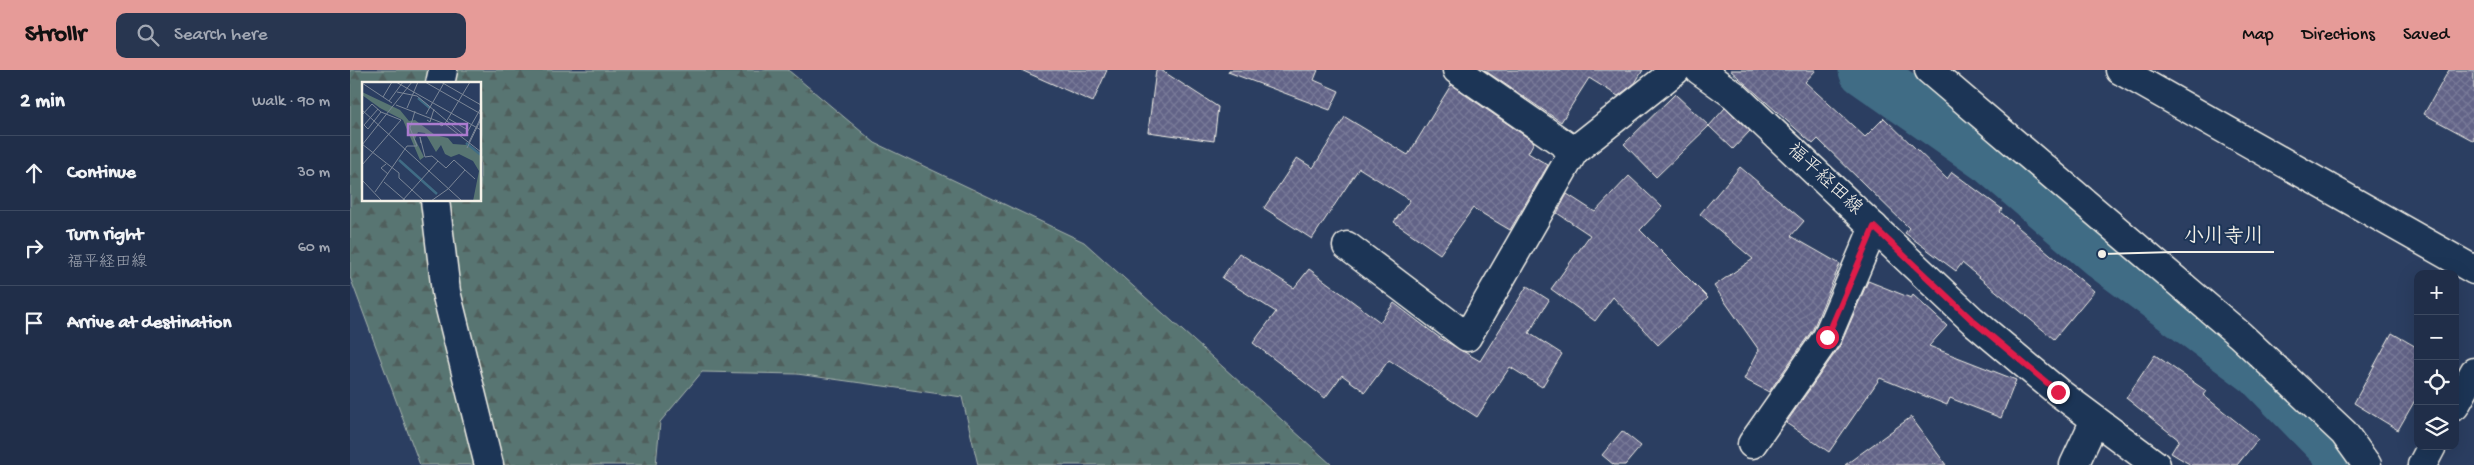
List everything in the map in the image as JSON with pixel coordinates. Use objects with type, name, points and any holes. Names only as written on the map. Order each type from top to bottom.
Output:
[{"type":"street","points":[[1457,70],[1574,152]]},
{"type":"street","points":[[1347,246],[1467,337],[1574,152],[1676,70]]},
{"type":"street","name":"福平経田線","points":[[1699,70],[1734,95],[1972,320],[2096,420],[2156,465]]},
{"type":"street","points":[[1929,70],[2240,335],[2344,433],[2367,465]]},
{"type":"street","points":[[2120,70],[2474,270]]},
{"type":"street","points":[[435,201],[446,292],[490,465]]},
{"type":"street","points":[[1752,444],[1827,337],[1874,227]]},
{"type":"street","points":[[2456,405],[2474,372]]},
{"type":"street","points":[[2074,465],[2096,420]]},
{"type":"street","points":[[2422,465],[2430,450]]},
{"type":"green space","points":[[350,70],[788,70],[875,143],[1084,242],[1332,465],[978,465],[962,397],[797,374],[702,372],[660,422],[656,465],[420,465],[350,277]]},
{"type":"building","points":[[1021,70],[1107,70],[1093,102]]},
{"type":"building","points":[[1156,70],[1161,70],[1218,107],[1214,141],[1148,132]]},
{"type":"building","points":[[1229,70],[1318,70],[1314,80],[1339,91],[1330,110],[1228,72]]},
{"type":"building","points":[[1484,70],[1643,70],[1635,83],[1618,96],[1589,78],[1561,122]]},
{"type":"building","points":[[1730,70],[1816,70],[1805,82],[1865,137],[1884,118],[1947,179],[1952,172],[2002,209],[2000,212],[2094,291],[2054,339],[1962,263],[1956,271],[1905,233],[1909,228],[1818,139],[1813,144]]},
{"type":"building","points":[[2449,70],[2474,70],[2474,141],[2424,114]]},
{"type":"building","points":[[1451,85],[1534,142],[1528,153],[1548,165],[1510,230],[1473,208],[1440,254],[1394,222],[1410,200],[1359,168],[1312,239],[1264,208],[1297,158],[1313,168],[1345,117],[1408,155]]},
{"type":"building","points":[[1675,94],[1709,126],[1656,177],[1624,144]]},
{"type":"building","points":[[1725,108],[1750,131],[1733,149],[1709,126]]},
{"type":"building","points":[[1740,167],[1804,221],[1791,236],[1840,264],[1813,329],[1769,392],[1744,379],[1759,350],[1714,286],[1753,259],[1700,214]]},
{"type":"building","points":[[1629,176],[1662,207],[1640,230],[1708,298],[1658,345],[1613,297],[1595,321],[1551,289],[1590,235],[1557,213],[1567,194],[1595,212]]},
{"type":"building","points":[[1239,253],[1294,288],[1309,269],[1380,322],[1394,303],[1440,338],[1480,361],[1527,286],[1549,300],[1529,333],[1562,354],[1542,387],[1510,367],[1477,417],[1389,360],[1365,392],[1342,375],[1325,398],[1253,343],[1276,312],[1222,278]]},
{"type":"building","points":[[1868,281],[1911,298],[1913,295],[1947,326],[1929,346],[2016,380],[2001,418],[1950,398],[1947,405],[1880,378],[1829,452],[1786,423],[1840,346]]},
{"type":"building","points":[[2392,333],[2414,346],[2414,402],[2398,430],[2354,403]]},
{"type":"building","points":[[2155,355],[2206,391],[2203,395],[2258,439],[2237,465],[2191,465],[2171,453],[2179,440],[2126,398]]},
{"type":"building","points":[[1911,417],[1946,465],[1845,465]]},
{"type":"building","points":[[1622,431],[1641,446],[1625,465],[1614,465],[1602,455]]},
{"type":"waterway","points":[[1864,70],[1991,159],[2102,254],[2259,371],[2351,465]]},
{"type":"place","name":"小川寺川","points":[[2102,254]]},
{"type":"route","points":[[1827,337],[1874,227],[1972,320],[2058,392]]}]
